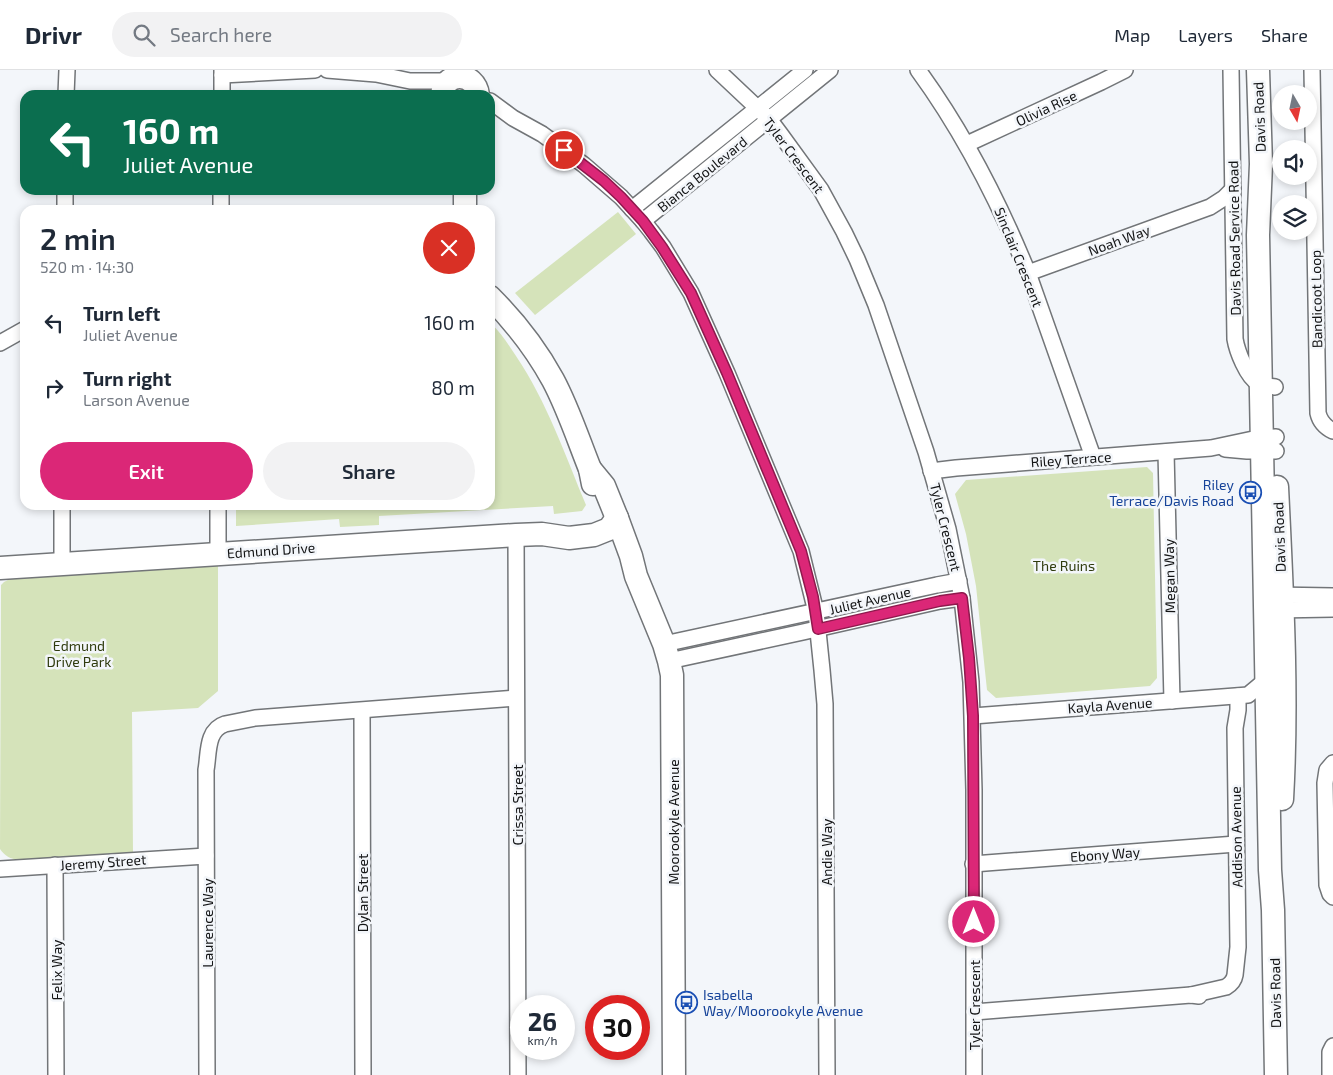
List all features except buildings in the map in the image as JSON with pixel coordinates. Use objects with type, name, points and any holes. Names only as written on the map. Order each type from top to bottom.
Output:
[{"type":"street","points":[[66,90],[67,70]]},
{"type":"street","points":[[222,90],[222,73],[315,70]]},
{"type":"street","points":[[328,70],[376,74],[410,81],[463,86]]},
{"type":"street","name":"Tyler Crescent","points":[[717,70],[769,119],[821,190],[844,232],[878,313],[946,520],[962,598],[973,716],[974,1075]]},
{"type":"street","name":"Bianca Boulevard","points":[[632,209],[805,70]]},
{"type":"street","name":"Bianca Boulevard","points":[[643,221],[830,70]]},
{"type":"street","name":"Sinclair Crescent","points":[[918,70],[967,144],[999,206],[1028,273],[1093,457]]},
{"type":"street","name":"Olivia Rise","points":[[967,144],[1125,70]]},
{"type":"street","name":"Davis Road","points":[[1258,70],[1261,164],[1258,235],[1268,385],[1273,602],[1284,760],[1273,910]]},
{"type":"street","name":"Bandicoot Loop","points":[[1312,70],[1318,413],[1322,424],[1333,431]]},
{"type":"street","name":"Davis Road Service Road","points":[[1229,71],[1235,339],[1240,358],[1255,381],[1268,385]]},
{"type":"street","points":[[410,81],[463,86]]},
{"type":"street","points":[[495,106],[513,118]]},
{"type":"street","points":[[495,113],[513,118]]},
{"type":"street","name":"Andie Way","points":[[513,118],[542,134],[604,181],[643,221],[662,247],[691,293],[801,551],[816,612],[826,738],[827,1075]]},
{"type":"street","name":"Noah Way","points":[[1028,273],[1210,207],[1224,198],[1233,189]]},
{"type":"street","points":[[1210,207],[1233,215]]},
{"type":"street","name":"Moorookyle Avenue","points":[[495,302],[510,317],[544,365],[559,394],[590,469],[604,486],[610,522],[631,556],[636,576],[666,652],[672,684],[674,1075]]},
{"type":"street","points":[[0,343],[20,333]]},
{"type":"street","name":"Riley Terrace","points":[[931,471],[1211,448],[1247,451],[1269,444]]},
{"type":"street","name":"Megan Way","points":[[1166,452],[1172,701]]},
{"type":"street","points":[[62,510],[62,564]]},
{"type":"street","points":[[218,510],[218,554]]},
{"type":"street","name":"Edmund Drive","points":[[0,568],[542,534],[581,525],[610,522]]},
{"type":"street","name":"Crissa Street","points":[[516,535],[518,1075]]},
{"type":"street","name":"Juliet Avenue","points":[[666,652],[816,612],[959,581]]},
{"type":"street","points":[[1273,602],[1333,596]]},
{"type":"street","name":"Juliet Avenue","points":[[666,652],[818,629],[940,601],[962,598]]},
{"type":"street","points":[[1273,602],[1333,609]]},
{"type":"street","name":"Davis Road","points":[[1273,602],[1266,680],[1276,1075]]},
{"type":"street","points":[[1243,695],[1266,680]]},
{"type":"street","points":[[1243,695],[1256,701],[1267,720]]},
{"type":"street","name":"Kayla Avenue","points":[[973,716],[1243,695]]},
{"type":"street","name":"Addison Avenue","points":[[974,1012],[1191,996],[1221,989],[1231,984],[1235,975],[1238,947],[1235,728],[1243,695]]},
{"type":"street","name":"Addison Avenue","points":[[1220,697],[1227,708],[1235,728]]},
{"type":"street","name":"Laurence Way","points":[[207,1075],[206,770],[210,741],[215,730],[221,725],[255,718],[516,698]]},
{"type":"street","name":"Dylan Street","points":[[362,711],[363,1075]]},
{"type":"street","points":[[1333,763],[1327,770],[1325,783],[1326,885],[1333,897]]},
{"type":"street","name":"Ebony Way","points":[[974,864],[1236,844]]},
{"type":"street","name":"Jeremy Street","points":[[0,869],[206,856]]},
{"type":"street","name":"Felix Way","points":[[55,865],[56,1075]]},
{"type":"street","points":[[1330,1075],[1330,1052],[1333,1046]]},
{"type":"green space","points":[[740,129],[743,133],[654,202],[653,200]]},
{"type":"green space","points":[[618,212],[636,234],[535,315],[515,293]]},
{"type":"green space","points":[[495,328],[516,356],[537,392],[563,448],[586,505],[582,511],[554,514],[553,506],[495,509]]},
{"type":"green space","name":"The Ruins","points":[[1147,467],[1153,473],[1157,678],[1150,686],[996,698],[987,690],[976,586],[966,534],[955,494],[966,480]]},
{"type":"green space","points":[[236,510],[483,510],[379,516],[379,525],[340,527],[339,519],[236,526]]},
{"type":"green space","name":"Edmund Drive Park","points":[[218,564],[218,691],[198,708],[132,712],[133,853],[19,860],[10,858],[0,849],[1,585],[12,578]]},
{"type":"place","name":"Riley Terrace/Davis Road","points":[[1250,492]]},
{"type":"place","name":"Isabella Way/Moorookyle Avenue","points":[[687,1002]]},
{"type":"route","points":[[564,150],[604,181],[643,221],[691,293],[727,373],[801,551],[813,597],[818,629],[940,601],[962,598],[973,716],[974,922]]}]
